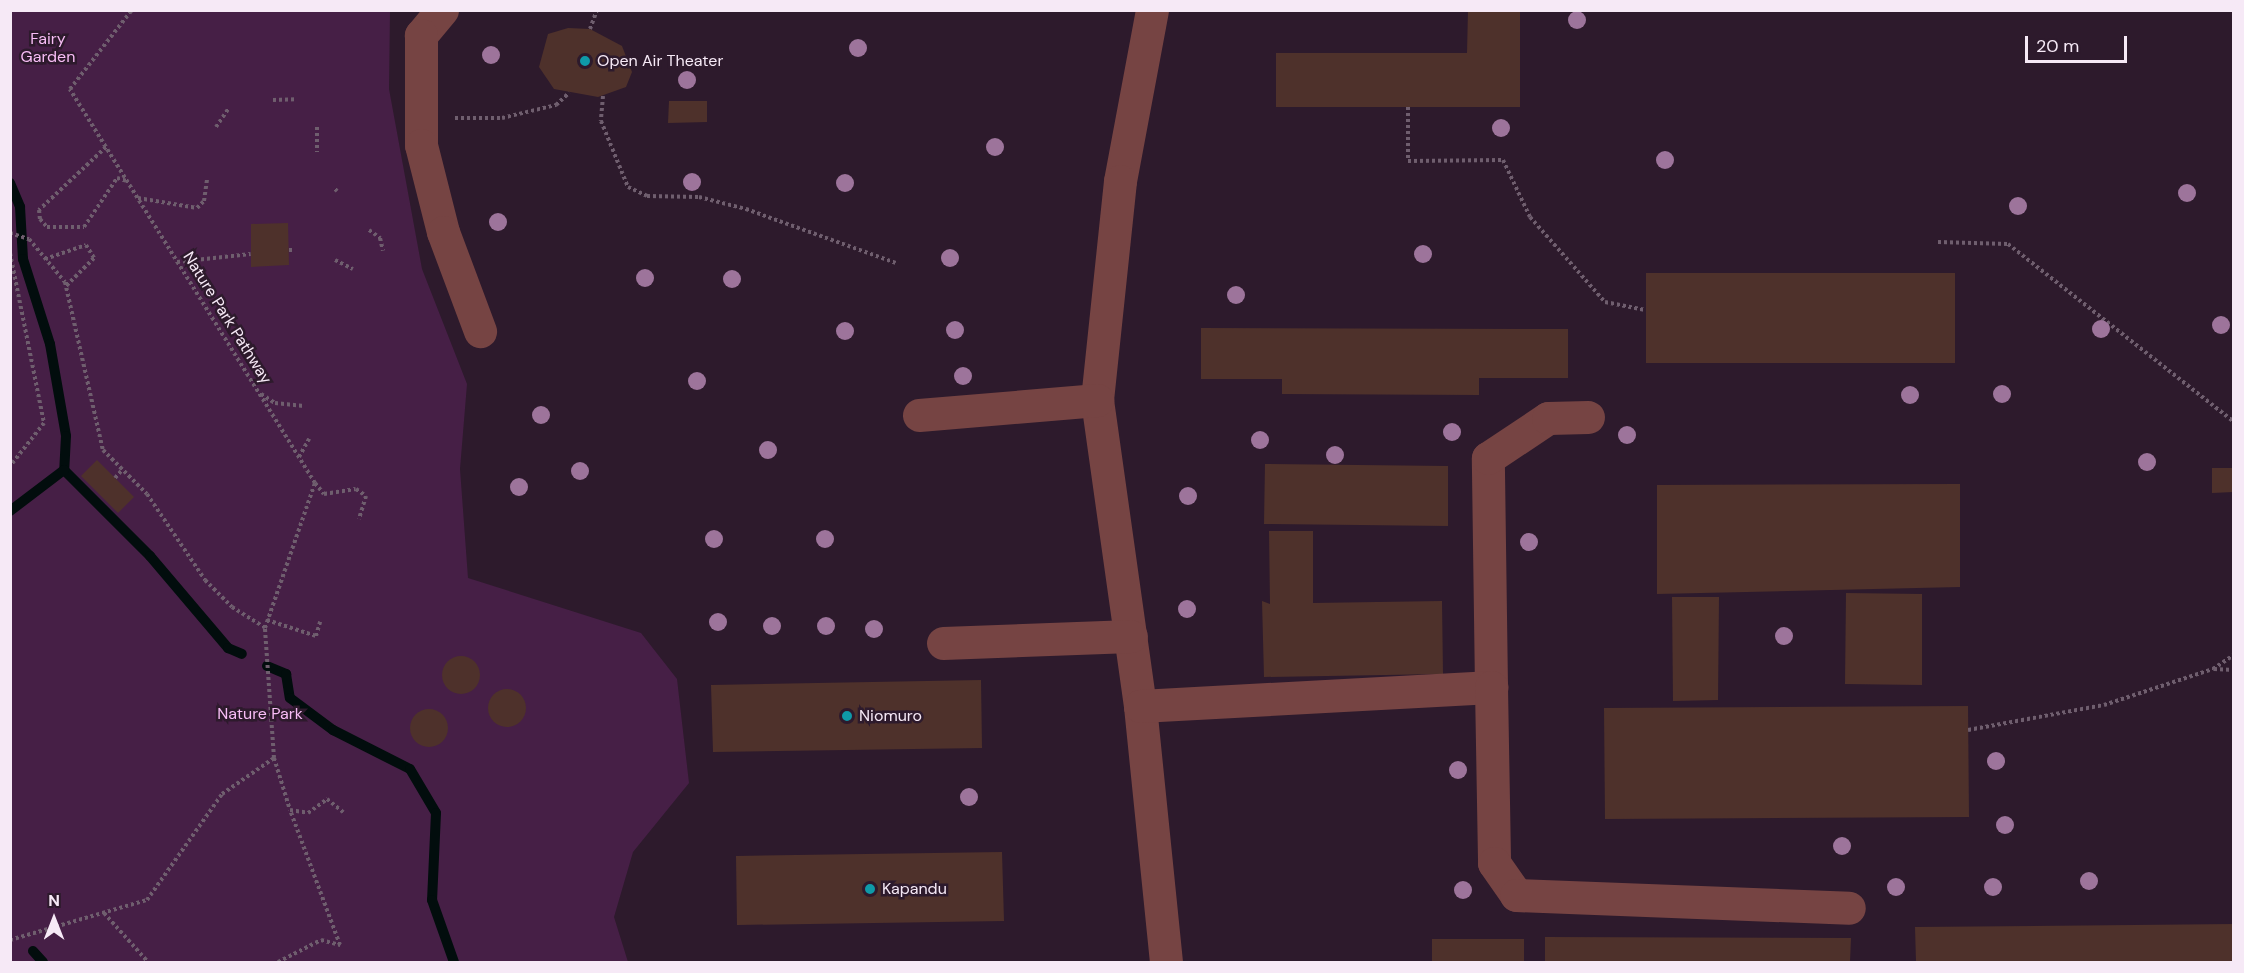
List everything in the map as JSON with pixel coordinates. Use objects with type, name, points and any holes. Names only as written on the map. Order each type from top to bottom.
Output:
[{"type":"street","points":[[442,10],[421,34],[421,146],[443,231],[480,331]]},
{"type":"street","points":[[1152,10],[1120,181],[1097,400],[1140,706],[1166,963]]},
{"type":"street","points":[[919,416],[1097,400]]},
{"type":"street","points":[[1588,417],[1548,418],[1488,458],[1494,862],[1516,895],[1849,908]]},
{"type":"street","points":[[943,643],[1131,636]]},
{"type":"street","points":[[1140,706],[1491,687]]},
{"type":"path","name":"Nature Park Pathway","points":[[132,10],[70,89],[315,483]]},
{"type":"path","points":[[590,30],[597,10]]},
{"type":"path","points":[[421,118],[502,118],[556,105],[569,93]]},
{"type":"path","points":[[603,96],[601,121],[628,187],[647,196],[699,197],[746,209],[896,263]]},
{"type":"path","points":[[273,100],[296,99]]},
{"type":"path","points":[[1408,107],[1408,161],[1503,160],[1530,217],[1605,302],[1645,310]]},
{"type":"path","points":[[216,127],[228,109]]},
{"type":"path","points":[[317,127],[317,152]]},
{"type":"path","points":[[106,147],[39,210],[40,219],[47,227],[84,227],[114,183],[127,181]]},
{"type":"path","points":[[138,198],[197,208],[204,201],[207,179]]},
{"type":"path","points":[[369,230],[380,238],[383,251]]},
{"type":"path","points":[[10,233],[16,239],[29,239],[65,286],[92,413],[103,450],[157,507],[205,580],[232,607],[265,628]]},
{"type":"path","points":[[1938,242],[2008,244],[2234,422]]},
{"type":"path","points":[[45,259],[86,245],[94,258],[65,286]]},
{"type":"path","points":[[10,253],[44,423],[10,466]]},
{"type":"path","points":[[177,262],[250,254]]},
{"type":"path","points":[[335,260],[353,269]]},
{"type":"path","points":[[258,391],[275,403],[304,406]]},
{"type":"path","points":[[299,457],[309,439]]},
{"type":"path","points":[[115,478],[122,470]]},
{"type":"path","points":[[315,483],[324,494],[356,489],[366,496],[359,519]]},
{"type":"path","points":[[278,963],[321,940],[340,945],[290,810],[274,758],[267,666],[265,628],[267,620],[315,483]]},
{"type":"path","points":[[267,620],[316,636],[320,622]]},
{"type":"path","points":[[1968,730],[2104,705],[2213,669],[2234,655]]},
{"type":"path","points":[[2213,669],[2234,670]]},
{"type":"path","points":[[10,940],[147,900],[222,794],[274,758]]},
{"type":"path","points":[[290,810],[308,813],[327,799],[343,812]]},
{"type":"path","points":[[104,913],[148,963]]},
{"type":"green space","name":"Nature Park","points":[[10,11],[390,11],[389,89],[422,269],[467,384],[460,469],[468,578],[641,633],[677,679],[689,783],[633,852],[614,917],[628,962],[11,962]]},
{"type":"building","points":[[1468,10],[1520,10],[1520,107],[1276,107],[1276,53],[1467,53]]},
{"type":"building","name":"Open Air Theater","points":[[568,28],[590,29],[622,46],[632,72],[626,87],[598,97],[554,89],[539,67],[548,34]]},
{"type":"building","points":[[669,101],[707,101],[707,122],[668,123]]},
{"type":"building","points":[[288,223],[289,265],[251,267],[251,224]]},
{"type":"building","points":[[1646,273],[1955,273],[1955,363],[1646,363]]},
{"type":"building","points":[[1201,328],[1568,329],[1568,378],[1479,378],[1479,395],[1282,394],[1282,379],[1201,379]]},
{"type":"building","points":[[97,460],[134,497],[118,513],[81,476]]},
{"type":"building","points":[[1265,464],[1448,466],[1448,526],[1264,524]]},
{"type":"building","points":[[2212,468],[2234,468],[2234,492],[2212,493]]},
{"type":"building","points":[[1960,484],[1960,587],[1657,594],[1657,485]]},
{"type":"building","points":[[1269,531],[1313,531],[1313,603],[1442,601],[1443,674],[1264,677],[1262,601],[1270,604]]},
{"type":"building","points":[[1846,593],[1922,594],[1922,685],[1845,684]]},
{"type":"building","points":[[1672,597],[1719,597],[1718,700],[1673,701]]},
{"type":"building","points":[[461,656],[475,661],[480,675],[475,689],[461,694],[447,689],[442,675],[447,661]]},
{"type":"building","name":"Niomuro","points":[[981,680],[982,748],[713,752],[711,685]]},
{"type":"building","points":[[507,689],[514,690],[520,695],[525,701],[525,715],[520,721],[514,726],[507,727],[500,726],[494,721],[489,715],[488,708],[489,701],[494,695],[500,690]]},
{"type":"building","points":[[1968,706],[1969,817],[1605,819],[1604,708]]},
{"type":"building","points":[[429,709],[436,710],[442,715],[447,721],[447,735],[442,741],[436,746],[429,747],[422,746],[416,741],[411,735],[410,728],[411,721],[416,715],[422,710]]},
{"type":"building","name":"Kapandu","points":[[1002,852],[1004,921],[737,925],[736,856]]},
{"type":"building","points":[[2234,924],[2234,962],[1916,962],[1915,927]]},
{"type":"building","points":[[1545,937],[1851,938],[1850,962],[1545,962]]},
{"type":"building","points":[[1432,939],[1524,939],[1524,962],[1432,962]]},
{"type":"waterway","points":[[10,183],[20,207],[23,259],[50,344],[66,436],[64,470],[150,556],[228,648],[242,654]]},
{"type":"waterway","points":[[10,511],[64,470]]},
{"type":"waterway","points":[[267,666],[286,674],[290,698],[333,730],[410,769],[436,813],[432,900],[454,962]]},
{"type":"waterway","points":[[33,951],[43,962]]},
{"type":"place","name":"Open Air Theater","points":[[585,61]]},
{"type":"place","name":"Niomuro","points":[[847,716]]},
{"type":"place","name":"Kapandu","points":[[870,889]]},
{"type":"park label","name":"Fairy Garden","points":[[48,48]]}]
